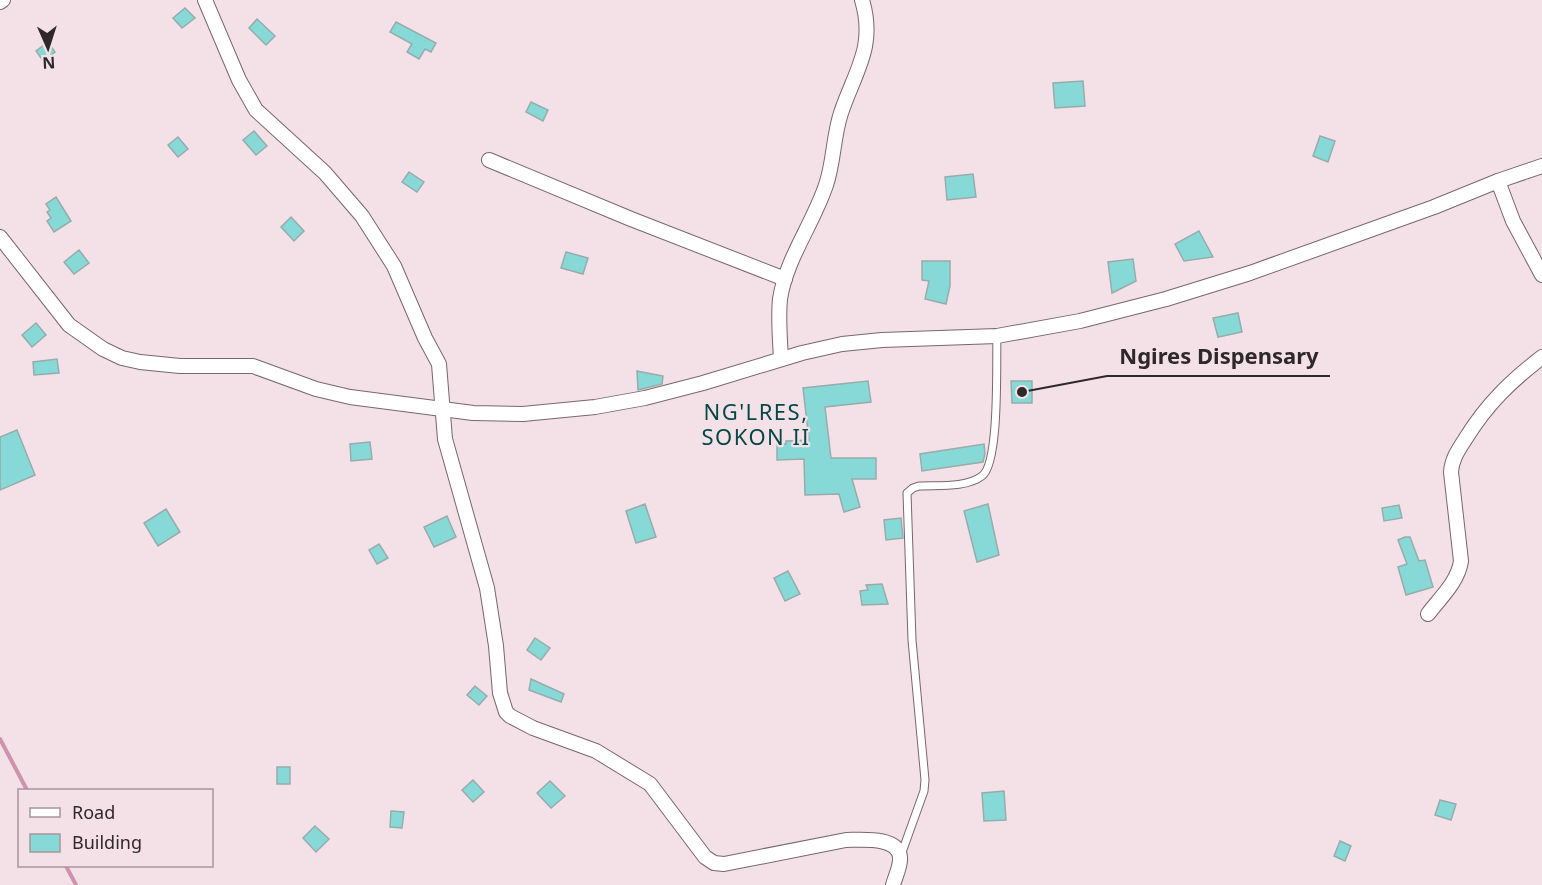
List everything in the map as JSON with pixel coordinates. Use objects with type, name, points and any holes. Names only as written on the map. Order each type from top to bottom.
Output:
[{"type":"street","points":[[205,0],[239,80],[256,110],[325,173],[362,216],[388,255],[439,364],[445,439],[487,588],[496,646],[500,693],[503,706],[510,716],[533,728],[596,751],[650,784],[705,857],[714,863],[724,864],[846,840],[865,839],[885,842],[897,848],[900,857],[893,885]]},
{"type":"street","points":[[781,359],[780,300],[785,279],[824,190],[841,113],[866,48],[867,18],[862,0]]},
{"type":"street","points":[[489,160],[785,279]]},
{"type":"street","points":[[0,237],[69,325],[103,349],[122,358],[180,366],[253,366],[316,389],[350,397],[442,410],[523,414],[595,407],[645,398],[842,344],[882,340],[997,336],[1080,321],[1166,299],[1250,273],[1542,166]]},
{"type":"street","points":[[1498,181],[1513,221],[1542,275]]},
{"type":"street","points":[[1428,614],[1456,578],[1460,569],[1452,462],[1480,415],[1494,399],[1542,357]]},
{"type":"lane","points":[[900,857],[924,791],[925,780],[912,640],[907,493],[919,486],[964,483],[984,476],[989,468],[994,441],[997,336]]},
{"type":"building","points":[[185,8],[195,18],[182,28],[173,18]]},
{"type":"building","points":[[257,19],[275,36],[266,45],[249,28]]},
{"type":"building","points":[[396,22],[436,43],[431,52],[425,49],[419,59],[407,52],[412,44],[390,32]]},
{"type":"building","points":[[48,42],[55,52],[43,61],[36,51]]},
{"type":"building","points":[[1083,81],[1085,106],[1055,108],[1053,83]]},
{"type":"building","points":[[531,102],[548,110],[543,121],[526,112]]},
{"type":"building","points":[[254,131],[267,146],[256,155],[243,140]]},
{"type":"building","points":[[1320,136],[1335,141],[1328,162],[1313,156]]},
{"type":"building","points":[[178,137],[188,149],[178,157],[168,145]]},
{"type":"building","points":[[409,172],[424,182],[417,192],[402,182]]},
{"type":"building","points":[[973,174],[976,197],[947,200],[945,177]]},
{"type":"building","points":[[56,197],[71,221],[54,232],[47,221],[51,218],[46,204]]},
{"type":"building","points":[[291,217],[304,231],[294,241],[281,227]]},
{"type":"building","points":[[1199,231],[1213,257],[1184,261],[1175,244]]},
{"type":"building","points":[[79,250],[89,263],[74,274],[64,262]]},
{"type":"building","points":[[566,252],[588,258],[583,274],[561,268]]},
{"type":"building","points":[[1133,259],[1136,281],[1112,293],[1108,262]]},
{"type":"building","points":[[922,261],[950,261],[950,286],[946,304],[925,299],[929,281],[922,280]]},
{"type":"building","points":[[1238,313],[1242,332],[1218,337],[1213,318]]},
{"type":"building","points":[[36,323],[46,335],[32,347],[22,335]]},
{"type":"building","points":[[57,359],[59,373],[34,375],[33,362]]},
{"type":"building","points":[[637,371],[663,376],[662,384],[638,390]]},
{"type":"building","points":[[868,381],[871,402],[825,407],[831,458],[876,458],[876,479],[852,479],[860,507],[844,512],[839,494],[805,495],[804,459],[777,460],[777,444],[786,444],[786,441],[809,440],[803,388]]},
{"type":"building","points":[[1011,381],[1032,381],[1032,403],[1012,403]]},
{"type":"building","points":[[17,430],[35,475],[0,490],[0,437]]},
{"type":"building","points":[[370,442],[372,459],[351,461],[350,444]]},
{"type":"building","points":[[984,444],[983,462],[922,471],[920,454]]},
{"type":"building","points":[[645,504],[656,537],[636,543],[626,511]]},
{"type":"building","points":[[988,504],[999,555],[977,562],[964,511]]},
{"type":"building","points":[[1399,505],[1402,518],[1384,521],[1382,508]]},
{"type":"building","points":[[166,509],[180,532],[158,546],[144,523]]},
{"type":"building","points":[[447,516],[456,537],[434,547],[424,527]]},
{"type":"building","points":[[901,518],[903,538],[886,540],[884,520]]},
{"type":"building","points":[[1410,537],[1419,561],[1425,560],[1433,587],[1406,595],[1398,567],[1407,564],[1398,540]]},
{"type":"building","points":[[379,544],[388,558],[377,564],[369,550]]},
{"type":"building","points":[[788,571],[800,594],[785,601],[774,578]]},
{"type":"building","points":[[882,584],[888,604],[862,605],[860,591],[868,590],[866,585]]},
{"type":"building","points":[[535,638],[550,648],[541,660],[527,650]]},
{"type":"building","points":[[531,679],[564,694],[561,702],[529,690]]},
{"type":"building","points":[[475,686],[487,696],[479,705],[467,695]]},
{"type":"building","points":[[277,767],[290,767],[290,784],[277,784]]},
{"type":"building","points":[[473,780],[484,792],[473,802],[462,790]]},
{"type":"building","points":[[550,781],[565,796],[551,808],[537,793]]},
{"type":"building","points":[[1004,791],[1006,820],[984,821],[982,793]]},
{"type":"building","points":[[1440,800],[1456,804],[1451,820],[1435,815]]},
{"type":"building","points":[[391,811],[404,812],[402,828],[390,827]]},
{"type":"building","points":[[315,826],[329,839],[316,852],[303,838]]},
{"type":"building","points":[[1340,841],[1351,846],[1345,861],[1334,856]]},
{"type":"waterway","points":[[0,739],[26,789]]},
{"type":"waterway","points":[[67,867],[76,885]]},
{"type":"place","name":"Ngires Dispensary","points":[[1022,392]]},
{"type":"district","name":"NG'LRES, SOKON II","points":[[756,425]]}]
